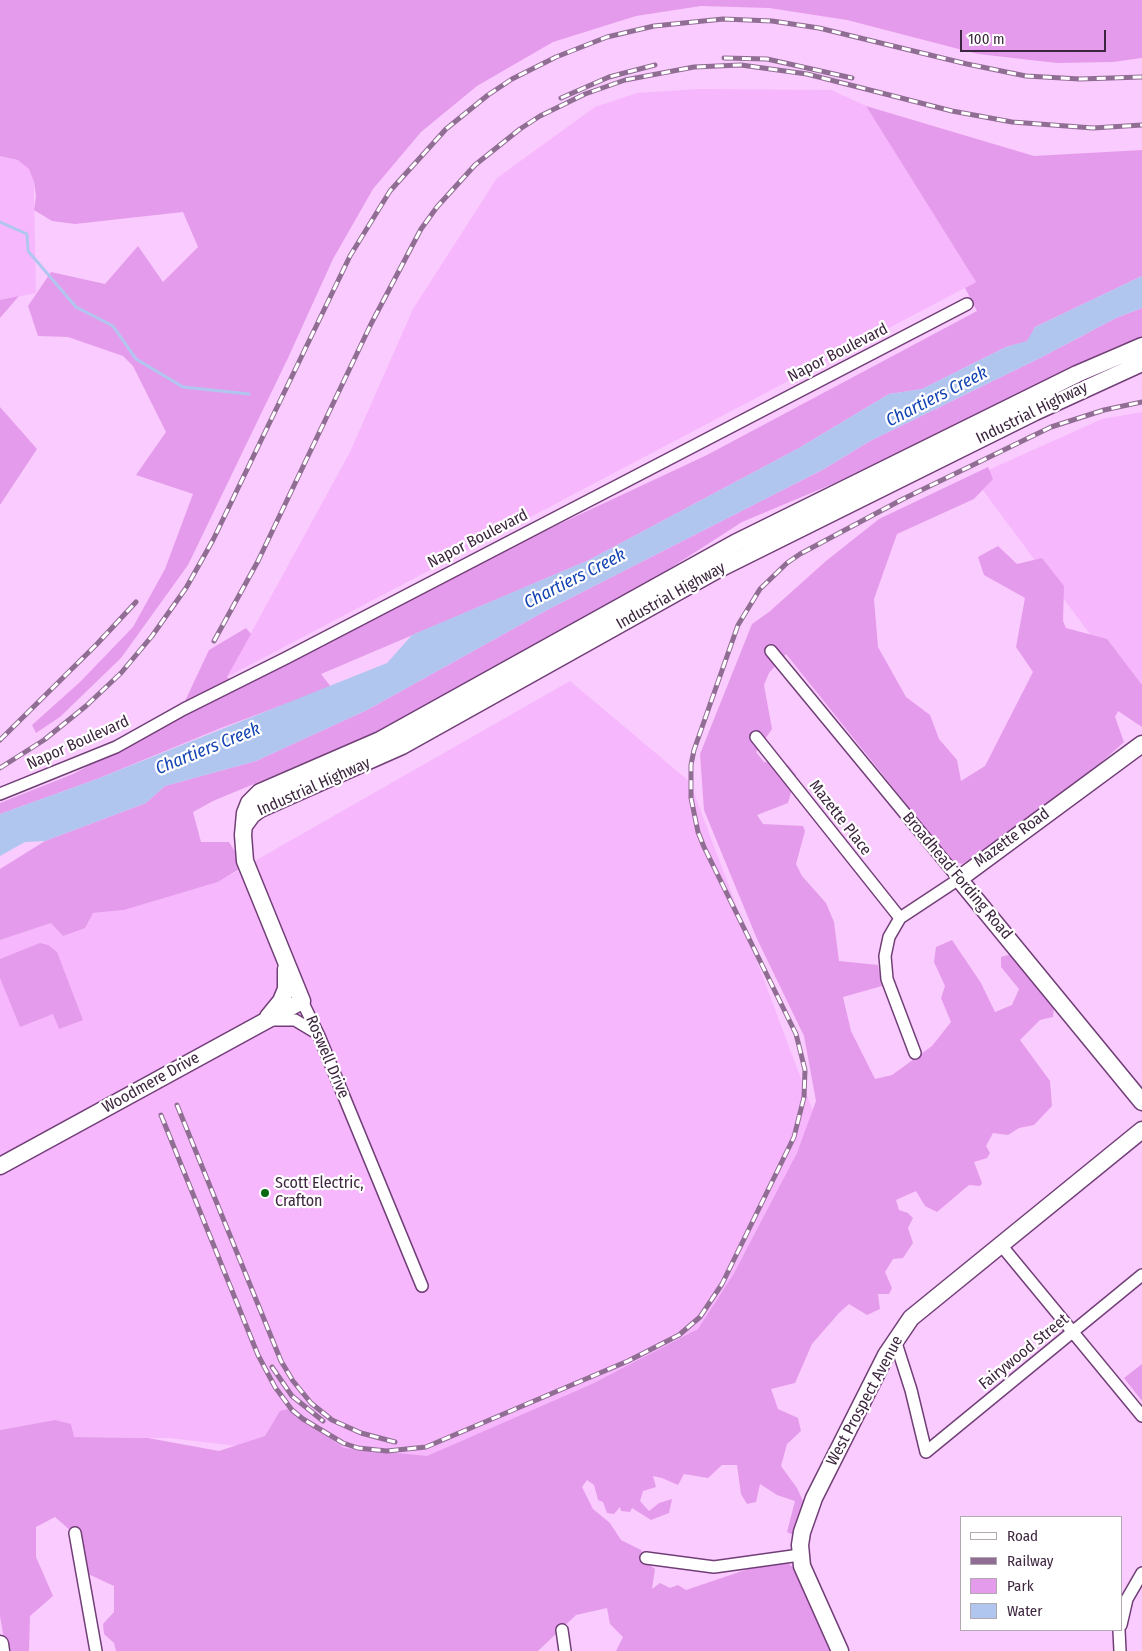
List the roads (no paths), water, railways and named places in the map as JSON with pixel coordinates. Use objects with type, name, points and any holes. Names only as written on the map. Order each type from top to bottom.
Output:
[{"type":"street","name":"Napor Boulevard","points":[[0,794],[116,747],[184,709],[286,658],[517,536],[967,304]]},
{"type":"street","name":"Industrial Highway","points":[[244,826],[245,814],[249,803],[260,792],[380,740],[735,543],[1077,374],[1142,346]]},
{"type":"street","name":"Industrial Highway","points":[[244,826],[252,814],[260,809],[402,746],[717,570],[1043,408],[1142,363]]},
{"type":"street","name":"Broadhead Fording Road","points":[[771,651],[1142,1102]]},
{"type":"street","name":"Mazette Place","points":[[756,737],[900,918]]},
{"type":"street","name":"Mazette Road","points":[[914,1053],[887,979],[887,946],[889,937],[900,918],[959,879],[1142,744]]},
{"type":"street","name":"Roswell Drive","points":[[244,826],[245,861],[422,1286]]},
{"type":"street","points":[[266,1021],[281,1001],[286,989],[284,957]]},
{"type":"street","name":"Woodmere Drive","points":[[0,1166],[302,1001]]},
{"type":"street","points":[[266,1021],[295,1020],[304,1024],[319,1036]]},
{"type":"street","name":"West Prospect Avenue","points":[[840,1651],[802,1566],[800,1555],[802,1532],[814,1498],[895,1340],[911,1318],[1142,1130]]},
{"type":"street","points":[[1001,1245],[1142,1416]]},
{"type":"street","name":"Fairywood Street","points":[[895,1340],[911,1390],[926,1452],[1074,1333],[1142,1275]]},
{"type":"street","points":[[75,1533],[96,1651]]},
{"type":"street","points":[[646,1558],[714,1566],[800,1555]]},
{"type":"street","points":[[1122,1621],[1127,1599],[1142,1573]]},
{"type":"street","points":[[562,1630],[565,1651]]},
{"type":"street","points":[[1120,1631],[1120,1651]]},
{"type":"street","points":[[0,1644],[1,1651]]},
{"type":"water","name":"Chartiers Creek","points":[[1142,276],[1142,308],[1116,318],[1040,358],[870,441],[824,469],[549,609],[367,710],[256,761],[165,786],[146,803],[45,841],[25,842],[0,856],[0,814],[97,779],[387,663],[412,635],[589,560],[799,448],[889,394],[922,389],[1006,347],[1027,341],[1035,327]]},
{"type":"waterway","points":[[0,222],[27,234],[28,251],[76,307],[113,326],[136,359],[183,387],[249,394]]},
{"type":"railway","points":[[0,768],[44,740],[86,706],[121,673],[152,636],[186,588],[213,540],[350,256],[390,191],[446,129],[488,95],[512,79],[556,57],[607,37],[654,26],[723,19],[772,21],[819,28],[967,64],[1026,76],[1080,79],[1142,77]]},
{"type":"railway","points":[[724,58],[767,59],[852,78]]},
{"type":"railway","points":[[561,98],[609,77],[655,65]]},
{"type":"railway","points":[[214,641],[258,561],[371,324],[421,229],[437,207],[475,165],[520,129],[540,116],[585,94],[625,80],[694,67],[741,65],[807,74],[952,111],[1012,122],[1093,128],[1142,125]]},
{"type":"railway","points":[[161,1115],[258,1355],[275,1387],[292,1410],[303,1419],[343,1443],[358,1448],[387,1451],[426,1447],[628,1361],[679,1335],[700,1317],[722,1284],[794,1137],[804,1097],[805,1070],[796,1034],[704,847],[698,832],[691,798],[691,765],[694,750],[738,625],[760,589],[787,563],[800,554],[903,499],[1051,427],[1104,410],[1142,402]]},
{"type":"railway","points":[[0,740],[97,644],[136,602]]},
{"type":"railway","points":[[177,1105],[281,1361],[293,1381],[311,1403],[332,1420],[361,1433],[395,1442]]},
{"type":"railway","points":[[272,1367],[292,1396],[323,1421]]},
{"type":"place","name":"Scott Electric, Crafton","points":[[265,1193]]}]
